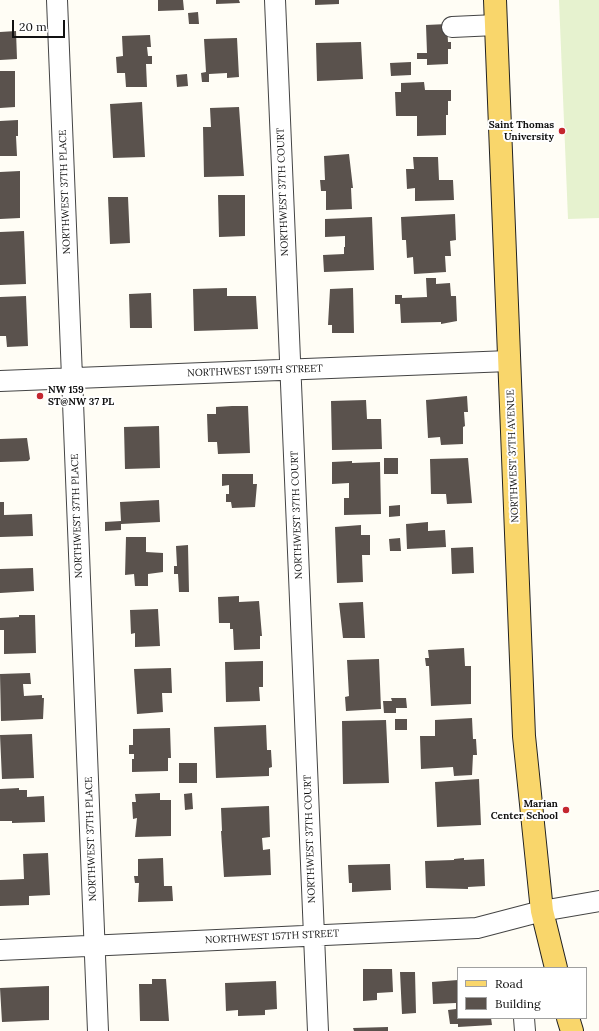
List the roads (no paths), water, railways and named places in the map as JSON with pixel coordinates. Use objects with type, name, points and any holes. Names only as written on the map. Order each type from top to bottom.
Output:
[{"type":"main road","name":"NORTHWEST 37TH AVENUE","points":[[495,0],[524,728],[542,911],[556,967]]},
{"type":"main road","points":[[568,1019],[572,1031]]},
{"type":"street","name":"NORTHWEST 37TH PLACE","points":[[58,0],[98,1031]]},
{"type":"street","name":"NORTHWEST 37TH COURT","points":[[275,0],[318,1031]]},
{"type":"street","points":[[452,27],[496,25]]},
{"type":"street","name":"NORTHWEST 159TH STREET","points":[[0,381],[509,361]]},
{"type":"street","name":"NORTHWEST 157TH STREET","points":[[0,950],[95,947],[477,928],[542,911],[599,901]]},
{"type":"street","points":[[524,1019],[525,1031]]},
{"type":"place","name":"Saint Thomas University","points":[[562,131]]},
{"type":"place","name":"NW 159 ST@NW 37 PL","points":[[40,396]]},
{"type":"place","name":"Marian Center School","points":[[566,810]]}]
